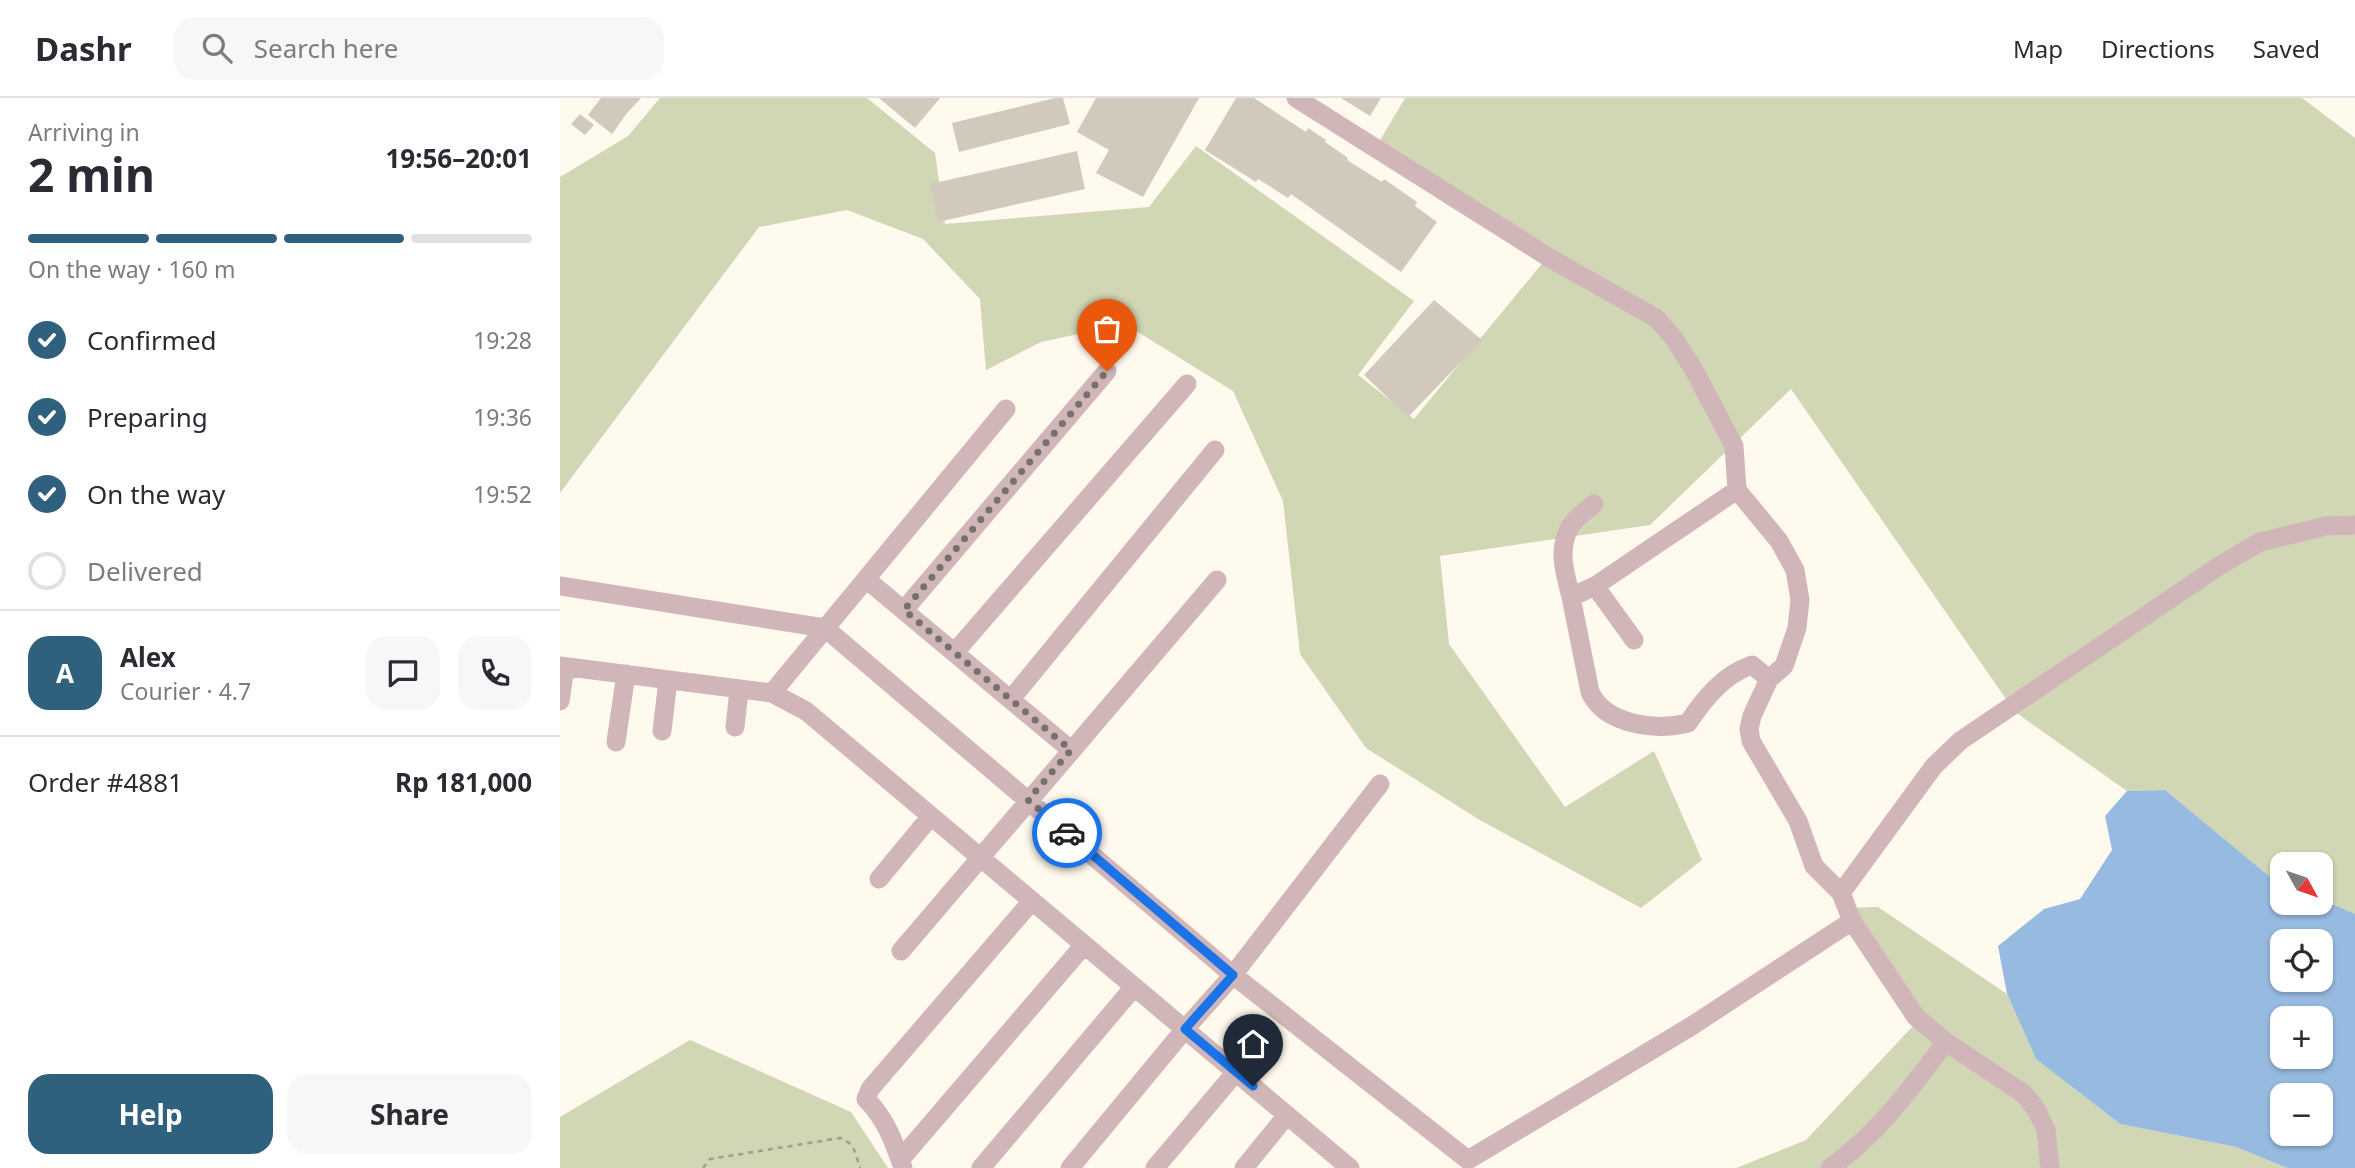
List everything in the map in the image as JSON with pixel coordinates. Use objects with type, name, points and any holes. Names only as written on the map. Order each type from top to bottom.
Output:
[{"type":"street","points":[[1296,98],[1553,260],[1656,318],[1673,337],[1694,370],[1734,446],[1737,489],[1779,541],[1795,570],[1800,600],[1797,628],[1784,666],[1769,680],[1752,716],[1749,729],[1751,741],[1798,821],[1814,866],[1841,893],[1852,921],[1916,1017],[1946,1042],[2024,1094],[2046,1130],[2050,1168]]},
{"type":"street","points":[[904,610],[1107,371]]},
{"type":"street","points":[[955,652],[1187,384]]},
{"type":"street","points":[[772,693],[1006,409]]},
{"type":"street","points":[[1011,699],[1215,450]]},
{"type":"street","points":[[1571,597],[1595,586],[1737,489]]},
{"type":"street","points":[[1594,504],[1571,525],[1562,555],[1590,692],[1595,704],[1619,719],[1638,724],[1676,726],[1688,723],[1705,697],[1740,669],[1752,665],[1769,680]]},
{"type":"street","points":[[1841,893],[1934,766],[1960,741],[2222,564],[2260,542],[2326,526],[2355,525]]},
{"type":"street","points":[[866,579],[1071,750]]},
{"type":"street","points":[[901,951],[1217,580]]},
{"type":"street","points":[[560,586],[825,628],[1233,975],[1463,1164],[1690,1027],[1852,921]]},
{"type":"street","points":[[1595,586],[1634,640]]},
{"type":"street","points":[[560,701],[563,667],[772,693],[806,711],[1287,1115],[1337,1164]]},
{"type":"street","points":[[616,742],[626,674]]},
{"type":"street","points":[[662,732],[668,680]]},
{"type":"street","points":[[735,727],[739,690]]},
{"type":"street","points":[[1070,1168],[1233,975],[1380,784]]},
{"type":"street","points":[[879,879],[931,816]]},
{"type":"street","points":[[902,1164],[890,1131],[866,1099],[870,1089],[1032,901]]},
{"type":"street","points":[[902,1164],[1084,944]]},
{"type":"street","points":[[981,1168],[1134,987]]},
{"type":"street","points":[[1830,1168],[1859,1147],[1889,1115],[1946,1042]]},
{"type":"street","points":[[1155,1168],[1236,1072]]},
{"type":"street","points":[[1244,1168],[1287,1115]]},
{"type":"path","points":[[703,1168],[710,1159],[840,1138],[848,1141],[855,1149],[860,1168]]},
{"type":"green space","points":[[660,98],[867,98],[935,153],[945,224],[1149,207],[1196,146],[1414,301],[1358,375],[1414,419],[1550,254],[1379,142],[1405,98],[2302,98],[2355,138],[2355,914],[2333,904],[2333,852],[2270,852],[2270,876],[2165,790],[2127,791],[2015,712],[1791,389],[1650,525],[1440,556],[1449,644],[1565,807],[1654,751],[1702,860],[1641,908],[1478,819],[1366,748],[1300,654],[1283,501],[1233,391],[1125,324],[1041,342],[986,370],[980,299],[923,239],[847,210],[759,227],[560,493],[560,177],[628,136]]},
{"type":"green space","points":[[1878,907],[2007,994],[2036,1059],[2120,1124],[2236,1147],[2287,1168],[1736,1168],[1806,1140],[1913,1026],[1840,908]]},
{"type":"green space","points":[[690,1040],[851,1112],[888,1168],[560,1168],[560,1117]]},
{"type":"water","points":[[2165,790],[2270,876],[2270,915],[2333,915],[2333,904],[2355,914],[2355,1168],[2287,1168],[2236,1147],[2120,1124],[2036,1059],[2007,994],[1998,946],[2044,909],[2080,899],[2112,850],[2105,816],[2127,791]]},
{"type":"building","points":[[601,98],[641,98],[612,134],[588,115]]},
{"type":"building","points":[[879,98],[940,98],[915,128]]},
{"type":"building","points":[[1063,98],[1070,124],[959,152],[952,123]]},
{"type":"building","points":[[1096,98],[1199,98],[1143,197],[1096,173],[1109,150],[1077,132]]},
{"type":"building","points":[[1236,98],[1254,98],[1306,132],[1308,128],[1348,158],[1347,160],[1382,182],[1384,179],[1417,202],[1415,206],[1437,222],[1401,272],[1291,194],[1288,198],[1258,179],[1256,182],[1205,150]]},
{"type":"building","points":[[1341,98],[1381,98],[1370,116]]},
{"type":"building","points":[[580,114],[594,125],[585,135],[571,124]]},
{"type":"building","points":[[1077,151],[1085,189],[938,222],[930,184]]},
{"type":"building","points":[[1434,300],[1482,340],[1408,417],[1364,375]]},
{"type":"way so far","points":[[1067,833],[1028,800],[1071,750],[904,610],[1107,371]]},
{"type":"route","points":[[1067,833],[1233,975],[1185,1029],[1253,1086]]}]
